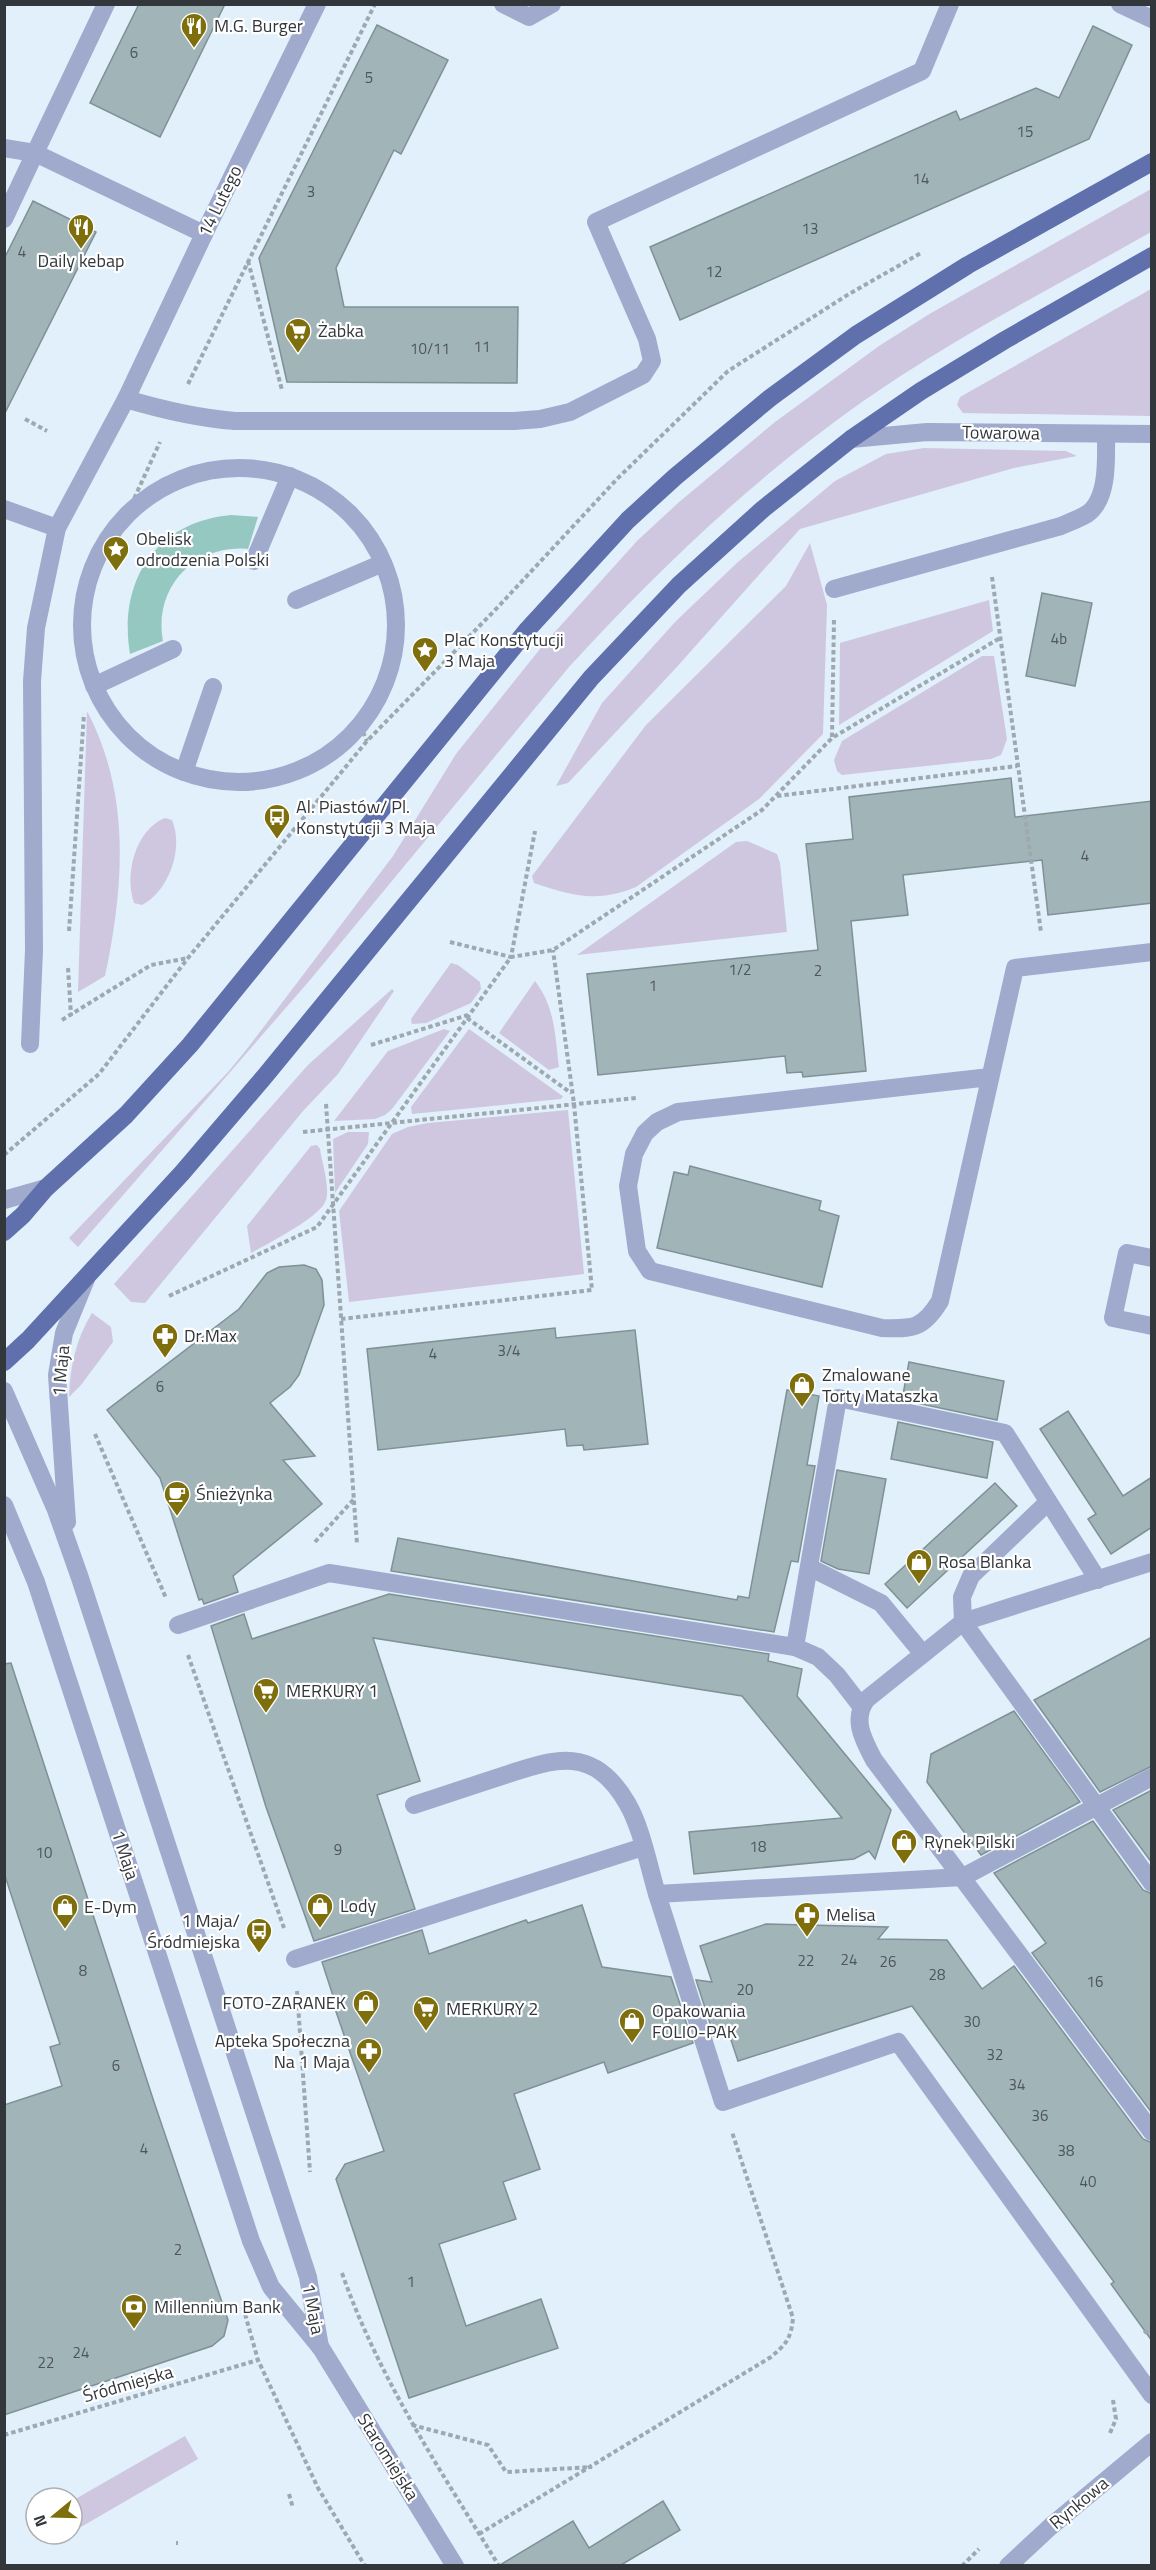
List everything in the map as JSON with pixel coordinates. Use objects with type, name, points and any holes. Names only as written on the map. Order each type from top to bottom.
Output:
[{"type":"main road","points":[[4,1232],[46,1188],[126,1115],[190,1045],[528,629],[620,529],[667,484],[770,398],[856,335],[968,265],[1152,162]]},
{"type":"main road","points":[[4,1362],[28,1340],[151,1208],[265,1076],[591,678],[679,585],[772,501],[851,440],[921,391],[1152,256]]},
{"type":"street","points":[[4,219],[106,4]]},
{"type":"street","name":"14 Lutego","points":[[126,399],[317,4]]},
{"type":"street","points":[[503,4],[529,17],[552,4]]},
{"type":"street","points":[[30,1044],[34,950],[32,681],[36,628],[57,528],[126,399],[202,419],[291,422],[540,419],[570,412],[643,375],[652,361],[647,339],[596,222],[922,71],[950,4]]},
{"type":"street","points":[[1120,4],[1152,19]]},
{"type":"street","points":[[4,148],[36,153],[204,234]]},
{"type":"street","name":"Towarowa","points":[[851,440],[927,432],[1152,434]]},
{"type":"street","points":[[834,589],[1061,526],[1088,513],[1099,501],[1106,462],[1106,434]]},
{"type":"street","points":[[248,468],[290,476],[316,488],[340,505],[369,537],[383,563],[395,604],[395,647],[383,688],[369,714],[338,748],[300,770],[272,779],[227,782],[184,772],[158,760],[130,738],[107,711],[94,686],[85,655],[82,623],[85,592],[94,563],[109,536],[128,512],[163,486],[204,471],[248,468]]},
{"type":"street","points":[[254,561],[290,476]]},
{"type":"street","points":[[4,509],[57,528]]},
{"type":"street","points":[[296,600],[383,563]]},
{"type":"street","points":[[94,686],[173,649]]},
{"type":"street","points":[[184,772],[213,687]]},
{"type":"street","points":[[990,1077],[678,1112],[657,1122],[645,1133],[634,1154],[628,1186],[637,1251],[650,1271],[882,1328],[910,1329],[930,1318],[940,1301],[1016,968],[1152,952]]},
{"type":"street","points":[[4,1200],[46,1188]]},
{"type":"street","points":[[1152,1258],[1127,1253],[1113,1318],[1152,1326]]},
{"type":"street","name":"1 Maja","points":[[69,1545],[57,1375],[64,1333],[89,1274]]},
{"type":"street","name":"1 Maja","points":[[4,1391],[26,1437],[69,1545],[308,2277],[321,2348]]},
{"type":"street","points":[[795,1647],[838,1398],[1005,1433],[1098,1580]]},
{"type":"street","points":[[1048,1502],[970,1576],[962,1597],[963,1622],[1152,1882]]},
{"type":"street","name":"1 Maja","points":[[4,1505],[36,1582],[251,2241],[271,2287],[321,2348]]},
{"type":"street","points":[[4,1525],[19,1537]]},
{"type":"street","points":[[1152,1562],[963,1622],[867,1699],[861,1706],[859,1719],[862,1736],[874,1760],[1152,2132]]},
{"type":"street","points":[[809,1567],[880,1603],[923,1654]]},
{"type":"street","points":[[178,1625],[329,1574],[795,1647],[818,1657],[861,1706]]},
{"type":"street","points":[[414,1805],[543,1762],[562,1760],[578,1761],[594,1768],[615,1784],[629,1805],[723,2102],[898,2042],[1152,2395]]},
{"type":"street","points":[[657,1894],[963,1877],[1152,1777]]},
{"type":"street","points":[[295,1959],[643,1847]]},
{"type":"street","name":"Staromiejska","points":[[321,2348],[455,2565]]},
{"type":"street","name":"Rynkowa","points":[[1008,2565],[1152,2442]]},
{"type":"path","points":[[128,512],[173,413],[375,4]]},
{"type":"path","points":[[248,261],[291,422]]},
{"type":"path","points":[[25,419],[47,431]]},
{"type":"path","points":[[987,546],[1045,964]]},
{"type":"path","points":[[832,738],[834,589]]},
{"type":"path","points":[[82,623],[84,667]]},
{"type":"path","points":[[450,942],[511,957],[553,950],[762,810],[832,738],[1000,638]]},
{"type":"path","points":[[71,1015],[67,952],[84,711]]},
{"type":"path","points":[[4,1155],[99,1074],[188,958],[367,741],[360,725]]},
{"type":"path","points":[[776,797],[1017,766]]},
{"type":"path","points":[[169,1296],[317,1227],[511,957],[536,831]]},
{"type":"path","points":[[34,950],[67,952]]},
{"type":"path","points":[[341,1319],[592,1290],[574,1104],[553,950]]},
{"type":"path","points":[[30,1044],[71,1015],[151,965],[188,958]]},
{"type":"path","points":[[468,1017],[572,1094]]},
{"type":"path","points":[[371,1045],[468,1017]]},
{"type":"path","points":[[303,1132],[643,1097]]},
{"type":"path","points":[[326,1104],[360,1578]]},
{"type":"path","points":[[93,1429],[178,1625],[295,1959],[312,2180]]},
{"type":"path","points":[[479,2534],[771,2357],[785,2345],[792,2334],[793,2318],[723,2102]]},
{"type":"path","points":[[342,2272],[353,2305],[411,2425],[499,2565]]},
{"type":"path","name":"Śródmiejska","points":[[4,2435],[258,2360]]},
{"type":"path","points":[[1105,2439],[1113,2430],[1116,2419],[1116,2408],[1112,2397]]},
{"type":"path","points":[[411,2425],[488,2445],[506,2472],[592,2466]]},
{"type":"path","points":[[289,2494],[293,2508]]},
{"type":"path","points":[[962,2565],[983,2546]]},
{"type":"shaded area","points":[[1151,189],[1151,232],[992,320],[853,408],[809,441],[725,511],[645,587],[569,667],[310,980],[78,1247],[69,1238],[229,1071],[393,856],[456,754],[544,644],[637,541],[678,503],[775,422],[879,346],[931,313]]},
{"type":"shaded area","points":[[1151,289],[1151,416],[963,413],[957,405],[960,397]]},
{"type":"shaded area","points":[[924,448],[1066,451],[1077,456],[1014,468],[800,529],[675,669],[568,783],[556,786],[602,703],[676,621],[738,562],[835,481],[886,454]]},
{"type":"shaded area","points":[[231,515],[258,517],[248,549],[228,549],[211,554],[195,562],[182,573],[171,587],[164,604],[163,641],[130,654],[128,628],[130,603],[137,580],[148,560],[162,543],[181,530],[204,520]]},
{"type":"shaded area","points":[[810,543],[827,605],[823,734],[759,799],[636,887],[609,895],[585,896],[534,883],[532,876],[646,725],[786,586]]},
{"type":"shaded area","points":[[989,600],[993,631],[839,725],[840,643]]},
{"type":"shaded area","points":[[982,656],[994,656],[1007,739],[1001,755],[991,759],[842,775],[837,771],[834,760],[842,741]]},
{"type":"shaded area","points":[[87,711],[101,743],[111,775],[120,841],[119,875],[105,976],[78,992]]},
{"type":"shaded area","points":[[165,818],[172,820],[175,831],[175,856],[172,868],[160,890],[152,898],[142,905],[134,903],[130,880],[134,854],[146,832]]},
{"type":"shaded area","points":[[747,841],[777,854],[780,863],[787,932],[577,955],[736,842]]},
{"type":"shaded area","points":[[451,963],[458,965],[480,982],[481,989],[471,1003],[426,1023],[412,1024],[411,1019]]},
{"type":"shaded area","points":[[535,981],[547,1001],[555,1033],[559,1067],[549,1070],[499,1033]]},
{"type":"shaded area","points":[[392,989],[394,991],[338,1074],[303,1111],[145,1303],[131,1302],[114,1284],[308,1065]]},
{"type":"shaded area","points":[[444,1029],[450,1031],[392,1109],[385,1115],[375,1119],[334,1121],[388,1051]]},
{"type":"shaded area","points":[[469,1029],[563,1096],[561,1099],[412,1114],[411,1107]]},
{"type":"shaded area","points":[[568,1110],[584,1274],[349,1302],[339,1211],[392,1134],[408,1127],[428,1123]]},
{"type":"shaded area","points":[[348,1132],[369,1132],[368,1144],[335,1193],[333,1139]]},
{"type":"shaded area","points":[[317,1145],[320,1149],[327,1188],[326,1200],[322,1207],[293,1230],[251,1253],[247,1226],[311,1146]]},
{"type":"shaded area","points":[[92,1313],[111,1327],[113,1342],[81,1385],[69,1397],[75,1353]]},
{"type":"shaded area","points":[[185,2436],[198,2459],[84,2525],[84,2494]]},
{"type":"building","points":[[139,4],[225,4],[160,137],[90,103]]},
{"type":"building","points":[[377,25],[448,60],[401,154],[394,150],[336,268],[344,307],[518,307],[517,383],[287,382],[259,258]]},
{"type":"building","points":[[1093,26],[1132,45],[1089,139],[680,320],[650,247],[956,111],[960,120],[1036,88],[1059,98]]},
{"type":"building","points":[[33,201],[96,232],[4,415],[4,259]]},
{"type":"building","points":[[1042,593],[1092,603],[1075,686],[1026,676]]},
{"type":"building","points":[[1011,778],[1015,817],[1152,801],[1152,903],[1048,915],[1042,860],[903,875],[908,915],[851,921],[866,1071],[803,1077],[802,1072],[787,1073],[785,1056],[598,1075],[587,974],[818,950],[806,844],[853,839],[849,797]]},
{"type":"building","points":[[690,1166],[821,1201],[819,1210],[839,1216],[822,1287],[657,1248],[674,1172],[688,1175]]},
{"type":"building","points":[[304,1265],[316,1269],[322,1280],[324,1305],[299,1375],[290,1387],[270,1403],[315,1456],[283,1460],[322,1504],[233,1576],[238,1592],[204,1604],[202,1599],[199,1600],[160,1478],[107,1410],[239,1309],[267,1273],[279,1267]]},
{"type":"building","points":[[555,1328],[556,1338],[635,1330],[648,1444],[584,1450],[583,1445],[567,1446],[565,1429],[378,1450],[367,1349]]},
{"type":"building","points":[[909,1362],[1004,1381],[997,1420],[902,1400]]},
{"type":"building","points":[[787,1390],[819,1396],[807,1465],[815,1466],[798,1562],[791,1561],[774,1632],[391,1571],[398,1538],[737,1600],[738,1596],[749,1598]]},
{"type":"building","points":[[1068,1411],[1123,1496],[1152,1477],[1152,1527],[1111,1554],[1088,1519],[1096,1514],[1040,1429]]},
{"type":"building","points":[[898,1422],[993,1442],[987,1478],[891,1459]]},
{"type":"building","points":[[837,1470],[886,1479],[869,1574],[838,1569],[821,1561]]},
{"type":"building","points":[[995,1483],[1017,1506],[907,1608],[885,1584]]},
{"type":"building","points":[[389,1594],[769,1654],[768,1661],[802,1669],[797,1696],[891,1810],[875,1859],[869,1851],[854,1859],[694,1874],[689,1832],[842,1818],[742,1696],[373,1638],[420,1781],[377,1795],[415,1909],[314,1941],[266,1807],[211,1626],[244,1614],[252,1639]]},
{"type":"building","points":[[1152,1637],[1152,1766],[1100,1792],[1034,1700]]},
{"type":"building","points":[[11,1663],[154,2102],[228,2320],[224,2336],[212,2346],[4,2415],[4,2105],[62,2086],[50,2047],[60,2044],[4,1873],[4,1664]]},
{"type":"building","points":[[1014,1711],[1080,1802],[981,1855],[927,1782],[931,1754]]},
{"type":"building","points":[[1152,1790],[1152,1863],[1113,1810]]},
{"type":"building","points":[[1093,1821],[1143,1890],[1152,1894],[1152,2113],[1032,1953],[1046,1943],[994,1873]]},
{"type":"building","points":[[582,1905],[602,1967],[671,1977],[693,2043],[608,2073],[604,2062],[514,2094],[540,2169],[503,2182],[516,2219],[439,2244],[466,2326],[541,2299],[558,2348],[409,2398],[336,2179],[345,2164],[384,2151],[333,2003],[335,2002],[322,1962],[422,1930],[429,1954],[526,1920],[528,1923]]},
{"type":"building","points":[[766,1924],[888,1927],[878,1939],[947,1940],[982,1989],[1014,1966],[1143,2139],[1152,2143],[1152,2341],[1111,2284],[1114,2282],[912,2006],[738,2061],[728,2031],[714,2036],[696,1980],[712,1982],[700,1946]]},
{"type":"building","points":[[663,2501],[680,2530],[621,2565],[500,2565],[573,2521],[589,2548]]},
{"type":"place","name":"M.G. Burger","points":[[194,49]]},
{"type":"place","name":"Daily kebap","points":[[81,250]]},
{"type":"place","name":"Żabka","points":[[298,354]]},
{"type":"place","name":"Obelisk odrodzenia Polski","points":[[116,572]]},
{"type":"place","name":"Plac Konstytucji 3 Maja","points":[[425,673]]},
{"type":"place","name":"Al. Piastów/ Pl. Konstytucji 3 Maja","points":[[277,840]]},
{"type":"place","name":"Dr.Max","points":[[165,1359]]},
{"type":"place","name":"Zmalowane Torty Mataszka","points":[[802,1408]]},
{"type":"place","name":"Śnieżynka","points":[[177,1517]]},
{"type":"place","name":"Rosa Blanka","points":[[919,1585]]},
{"type":"place","name":"MERKURY 1","points":[[266,1714]]},
{"type":"place","name":"Rynek Pilski","points":[[904,1865]]},
{"type":"place","name":"Lody","points":[[320,1929]]},
{"type":"place","name":"E-Dym","points":[[65,1930]]},
{"type":"place","name":"Melisa","points":[[807,1938]]},
{"type":"place","name":"1 Maja/ Śródmiejska","points":[[259,1954]]},
{"type":"place","name":"FOTO-ZARANEK","points":[[366,2026]]},
{"type":"place","name":"MERKURY 2","points":[[426,2032]]},
{"type":"place","name":"Opakowania FOLIO-PAK","points":[[632,2044]]},
{"type":"place","name":"Apteka Społeczna Na 1 Maja","points":[[369,2074]]},
{"type":"place","name":"Millennium Bank","points":[[134,2330]]}]
